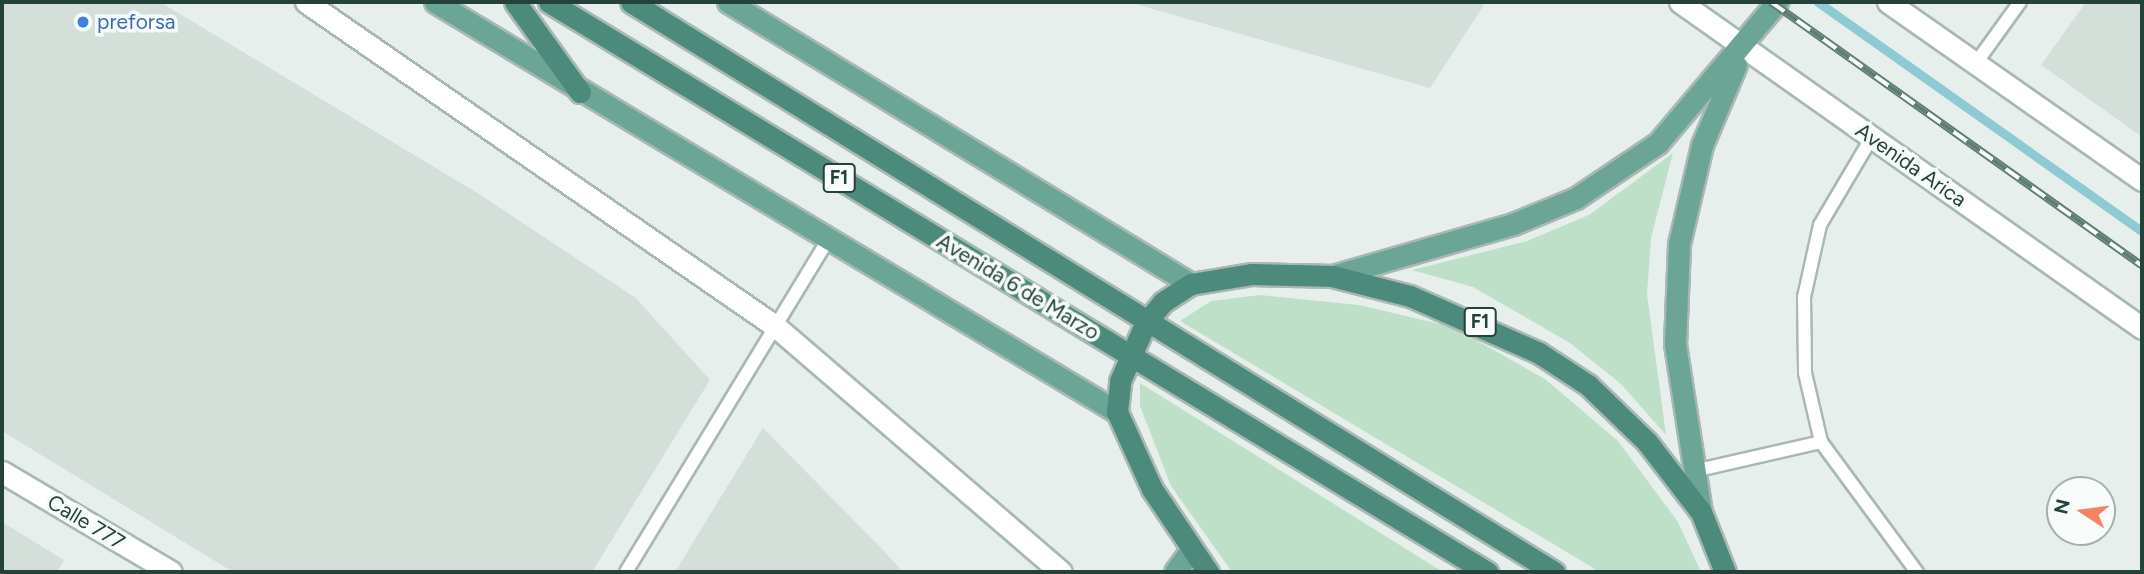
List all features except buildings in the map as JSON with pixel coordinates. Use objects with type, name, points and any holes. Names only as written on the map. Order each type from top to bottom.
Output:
[{"type":"highway","points":[[514,2],[580,92]]},
{"type":"highway","name":"Avenida 6 de Marzo","points":[[549,2],[1488,572]]},
{"type":"highway","name":"Avenida 6 de Marzo","points":[[631,2],[1145,324],[1554,572]]},
{"type":"highway","name":"F1","points":[[1117,412],[1130,354],[1145,324],[1163,302],[1191,284],[1252,274],[1332,276],[1472,318],[1539,353],[1588,385],[1647,442],[1701,512],[1726,572]]},
{"type":"highway","points":[[1117,412],[1190,551],[1208,572]]},
{"type":"main road","points":[[435,2],[580,92],[830,236],[1117,412]]},
{"type":"main road","points":[[727,2],[1191,284]]},
{"type":"main road","points":[[1332,276],[1513,224],[1576,198],[1658,144],[1744,47],[1777,2]]},
{"type":"main road","points":[[1701,512],[1698,470],[1675,344],[1679,244],[1702,145],[1744,47]]},
{"type":"main road","points":[[1175,572],[1190,551]]},
{"type":"street","points":[[306,2],[775,326],[1061,572]]},
{"type":"street","name":"Avenida Arica","points":[[1680,2],[2142,328]]},
{"type":"street","points":[[1892,3],[2142,180]]},
{"type":"street","name":"Calle 777","points":[[2,472],[170,572]]},
{"type":"lane","points":[[1976,63],[2020,2]]},
{"type":"lane","points":[[1872,137],[1820,225],[1804,297],[1805,373],[1821,442],[1917,572]]},
{"type":"lane","points":[[626,572],[830,236]]},
{"type":"lane","points":[[1698,470],[1821,442]]},
{"type":"shaded area","points":[[2,2],[160,2],[479,194],[636,298],[710,380],[592,572],[233,572],[2,431]]},
{"type":"shaded area","points":[[1128,2],[1486,2],[1430,88]]},
{"type":"shaded area","points":[[2086,2],[2142,2],[2142,137],[2041,65]]},
{"type":"shaded area","points":[[763,428],[883,550],[903,572],[675,572]]},
{"type":"shaded area","points":[[2,522],[64,560],[57,572],[2,572]]},
{"type":"green space","points":[[1673,153],[1651,238],[1647,294],[1666,435],[1621,384],[1570,343],[1473,287],[1412,270],[1527,241],[1589,215]]},
{"type":"green space","points":[[1260,295],[1359,305],[1453,327],[1545,379],[1618,441],[1678,522],[1701,572],[1600,572],[1180,321],[1211,301]]},
{"type":"green space","points":[[1140,383],[1443,572],[1232,572],[1171,486],[1140,406]]},
{"type":"waterway","points":[[1818,2],[2142,231]]},
{"type":"railway","points":[[1771,2],[2142,266]]},
{"type":"place","name":"preforsa","points":[[83,22]]}]
